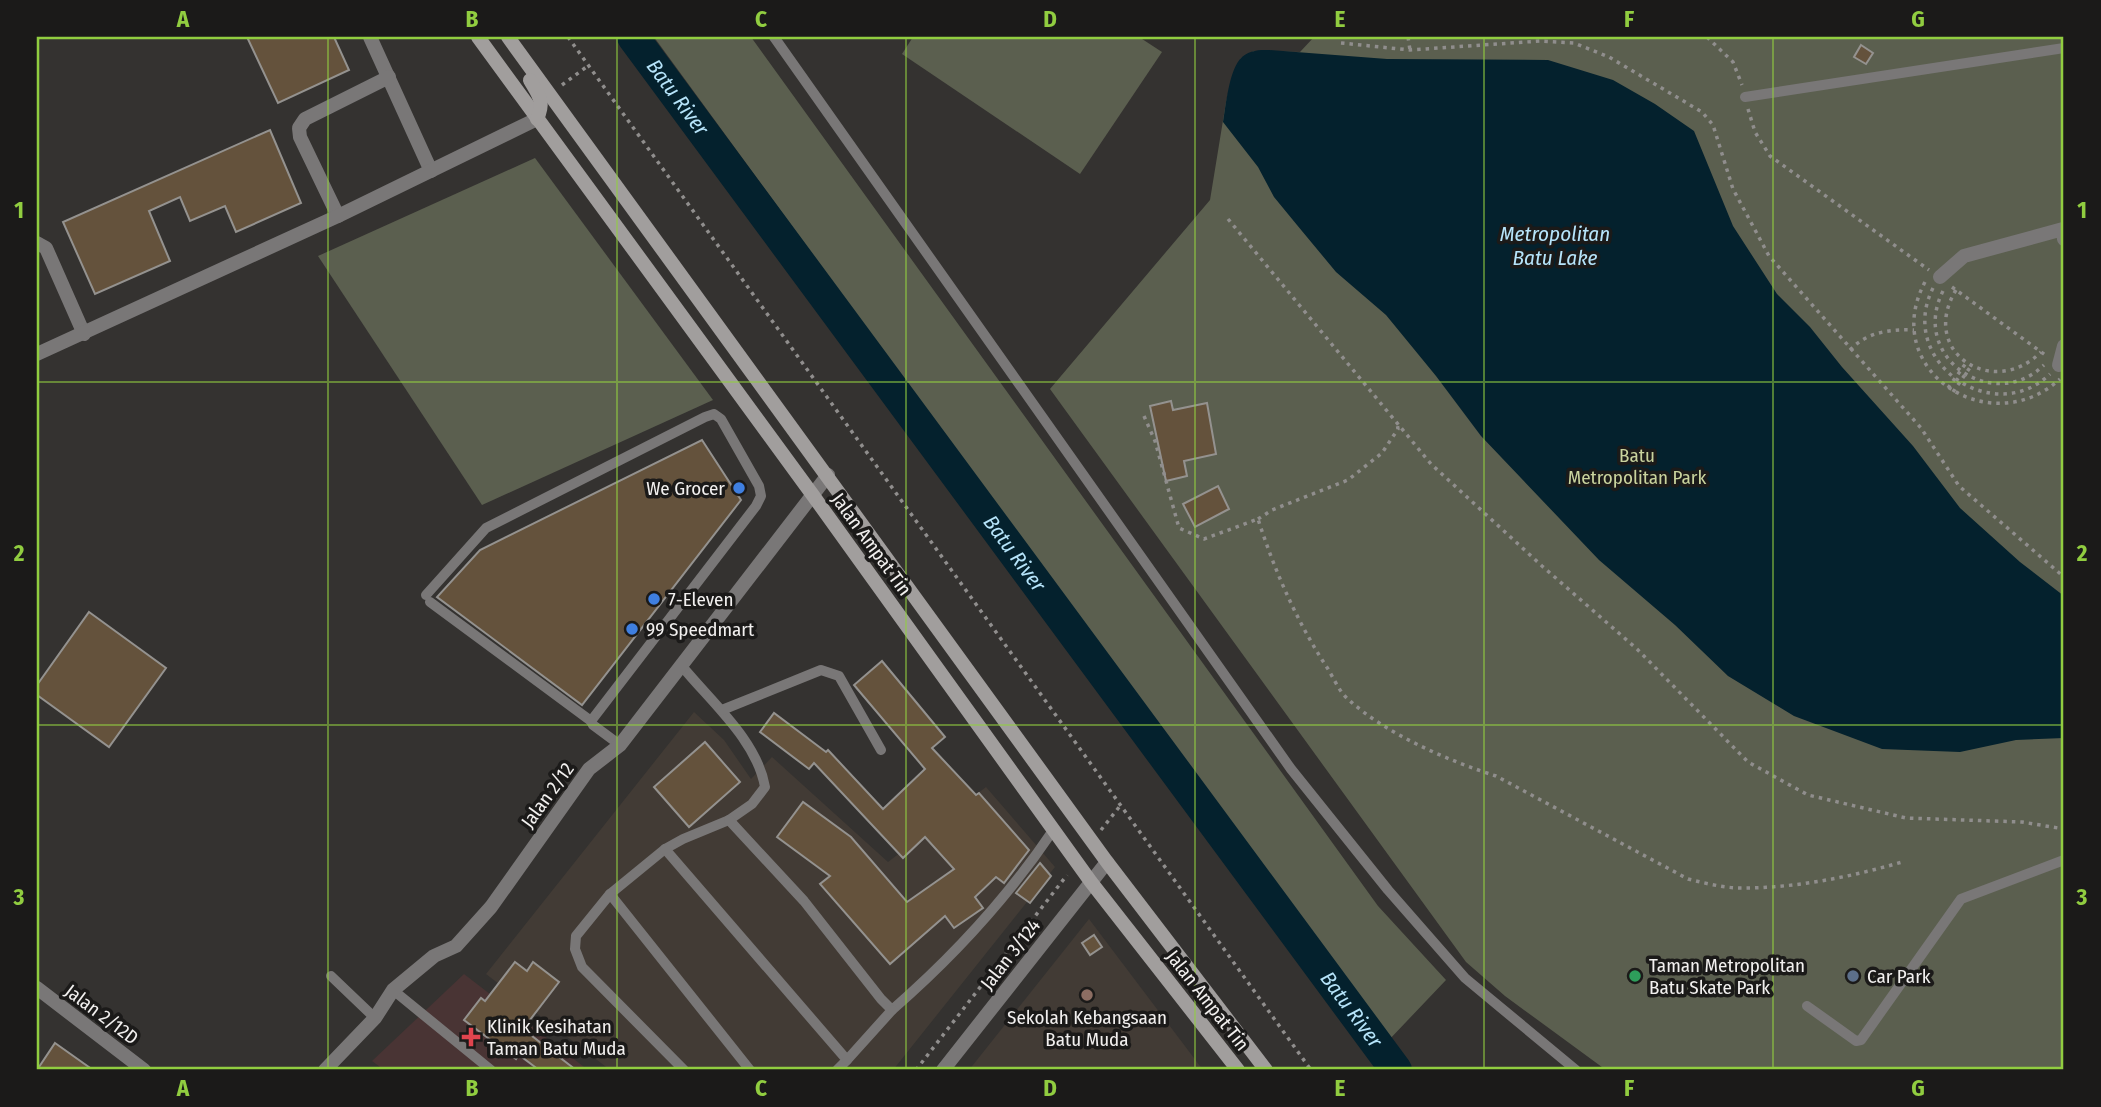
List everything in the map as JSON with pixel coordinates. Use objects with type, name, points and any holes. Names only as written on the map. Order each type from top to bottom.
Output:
[{"type":"street","points":[[370,37],[431,171]]},
{"type":"street","name":"Jalan Ampat Tin","points":[[478,37],[1091,882],[1238,1070]]},
{"type":"street","points":[[37,354],[338,216],[537,119],[542,108],[540,97],[507,37]]},
{"type":"street","name":"Jalan Ampat Tin","points":[[507,37],[1107,862],[1266,1070]]},
{"type":"street","points":[[338,216],[300,137],[299,128],[305,119],[389,77]]},
{"type":"street","points":[[1940,277],[1964,256],[2063,229],[2064,239]]},
{"type":"street","points":[[37,243],[46,248],[84,334]]},
{"type":"street","points":[[2062,370],[2064,346]]},
{"type":"street","name":"Jalan 2/12","points":[[325,1070],[375,1018],[393,990],[434,956],[456,946],[491,907],[589,769],[620,745],[828,475]]},
{"type":"street","name":"Jalan 3/124","points":[[943,1070],[1107,862]]},
{"type":"street","name":"Jalan 2/12D","points":[[37,988],[135,1068]]},
{"type":"lane","points":[[774,37],[1291,769],[1388,890],[1465,978],[1576,1070]]},
{"type":"lane","points":[[1745,97],[2064,48]]},
{"type":"lane","points":[[591,721],[761,496],[760,486],[721,419],[714,414],[486,528],[462,555],[446,580],[428,598],[620,745]]},
{"type":"lane","points":[[681,665],[722,710],[762,768],[765,787],[752,804],[729,820],[664,849],[610,894],[576,936],[575,949],[582,967],[684,1070]]},
{"type":"lane","points":[[722,710],[821,670],[839,676],[881,750]]},
{"type":"lane","points":[[729,820],[804,901],[892,1010]]},
{"type":"lane","points":[[837,1070],[892,1010],[935,972],[974,931],[1054,829]]},
{"type":"lane","points":[[664,849],[848,1060]]},
{"type":"lane","points":[[1807,1006],[1856,1041],[1861,1040],[1961,900],[2064,860]]},
{"type":"lane","points":[[610,894],[750,1070]]},
{"type":"lane","points":[[331,976],[375,1018]]},
{"type":"lane","points":[[393,990],[491,1070]]},
{"type":"path","points":[[568,37],[1311,1070]]},
{"type":"path","points":[[1408,37],[1410,50]]},
{"type":"path","points":[[1707,37],[1725,52],[1737,68],[1755,132],[1770,156],[1933,272],[1917,303],[1914,330],[1922,357],[1934,375],[1952,392],[1976,401],[2005,404],[2040,394],[2062,370]]},
{"type":"path","points":[[1340,43],[1410,50],[1540,41],[1574,43],[1609,57],[1702,112],[1713,125],[1733,189],[1769,256],[1921,428],[1968,496],[2064,577]]},
{"type":"path","points":[[565,83],[589,65]]},
{"type":"path","points":[[1228,219],[1431,464],[1637,649],[1748,762],[1808,795],[1906,818],[2022,822],[2064,829]]},
{"type":"path","points":[[1940,277],[1931,291],[1925,310],[1925,331],[1936,359],[1954,379],[1966,387],[1985,392],[2016,392],[2062,370]]},
{"type":"path","points":[[1948,284],[1956,290],[2041,352],[2051,359],[2040,370],[2016,381],[1984,382],[1965,374],[1942,350],[1934,328],[1936,308],[1948,284]]},
{"type":"path","points":[[1956,290],[1947,308],[1946,333],[1953,348],[1966,363],[1983,370],[2004,371],[2023,366],[2041,352]]},
{"type":"path","points":[[1850,350],[1860,340],[1878,333],[1914,330]]},
{"type":"path","points":[[1948,388],[1966,363]]},
{"type":"path","points":[[1952,392],[1971,366]]},
{"type":"path","points":[[1144,416],[1155,441],[1180,528],[1204,539],[1348,480],[1382,453],[1398,429],[1396,421]]},
{"type":"path","points":[[1258,519],[1285,594],[1324,663],[1348,699],[1396,733],[1469,767],[1496,776],[1688,879],[1716,886],[1740,888],[1776,886],[1855,875],[1902,862]]},
{"type":"path","points":[[916,1070],[1069,872]]},
{"type":"shaded area","points":[[694,712],[724,740],[751,779],[772,757],[888,862],[986,787],[1055,867],[893,1070],[610,1070],[486,974]]},
{"type":"shaded area","name":"Sekolah Kebangsaan Batu Muda","points":[[1089,919],[1203,1070],[969,1070]]},
{"type":"shaded area","name":"Klinik Kesihatan Taman Batu Muda","points":[[464,974],[588,1070],[384,1070],[372,1061]]},
{"type":"green space","points":[[654,37],[751,37],[1378,906],[1446,980],[1387,1042]]},
{"type":"green space","points":[[913,37],[1139,37],[1162,52],[1080,174],[902,54]]},
{"type":"green space","name":"Batu Metropolitan Park","points":[[1314,37],[2064,37],[2064,1070],[1606,1070],[1505,996],[1466,962],[1050,389],[1210,200],[1226,102],[1241,58],[1254,51],[1300,52]]},
{"type":"green space","points":[[535,158],[713,400],[482,505],[318,256]]},
{"type":"water","name":"Metropolitan Batu Lake","points":[[1269,50],[1387,59],[1548,60],[1613,80],[1694,131],[1733,226],[1777,294],[1810,327],[1913,446],[1960,508],[2020,562],[2064,596],[2064,738],[2016,740],[1960,752],[1882,749],[1794,716],[1728,676],[1675,625],[1599,560],[1481,436],[1386,315],[1336,272],[1274,197],[1258,167],[1223,122],[1229,88],[1238,63],[1248,53]]},
{"type":"building","points":[[247,37],[334,37],[349,70],[278,103]]},
{"type":"building","points":[[1861,45],[1873,53],[1866,64],[1854,57]]},
{"type":"building","points":[[270,130],[301,203],[236,232],[225,206],[190,221],[180,197],[149,211],[170,261],[95,294],[63,222]]},
{"type":"building","points":[[1171,401],[1173,410],[1207,403],[1216,454],[1184,461],[1187,476],[1166,481],[1150,406]]},
{"type":"building","points":[[702,440],[741,500],[582,705],[437,597],[480,550]]},
{"type":"building","points":[[1218,486],[1229,509],[1195,527],[1183,504]]},
{"type":"building","points":[[89,612],[166,668],[109,747],[37,695],[37,685]]},
{"type":"building","points":[[882,661],[945,737],[932,748],[976,795],[979,793],[1029,850],[1004,883],[996,877],[975,897],[983,908],[954,928],[945,916],[890,964],[820,884],[830,876],[777,837],[803,802],[851,837],[907,902],[954,869],[925,837],[903,858],[814,763],[809,769],[760,732],[774,713],[826,752],[828,750],[883,809],[925,769],[854,685]]},
{"type":"building","points":[[705,742],[740,782],[689,827],[654,787]]},
{"type":"building","points":[[1040,863],[1051,876],[1030,903],[1016,893]]},
{"type":"building","points":[[1094,935],[1102,947],[1090,955],[1082,943]]},
{"type":"building","points":[[515,962],[527,971],[533,962],[559,982],[523,1029],[576,1070],[539,1070],[519,1055],[516,1059],[464,1020],[481,998],[485,1001]]},
{"type":"building","points":[[55,1043],[93,1070],[37,1070]]},
{"type":"waterway","name":"Batu River","points":[[633,37],[1396,1070]]},
{"type":"place","name":"We Grocer","points":[[739,488]]},
{"type":"place","name":"7-Eleven","points":[[654,599]]},
{"type":"place","name":"99 Speedmart","points":[[632,629]]},
{"type":"place","name":"Taman Metropolitan Batu Skate Park","points":[[1635,976]]},
{"type":"place","name":"Car Park","points":[[1853,976]]},
{"type":"place","name":"Sekolah Kebangsaan Batu Muda","points":[[1087,995]]},
{"type":"place","name":"Klinik Kesihatan Taman Batu Muda","points":[[471,1037]]}]
